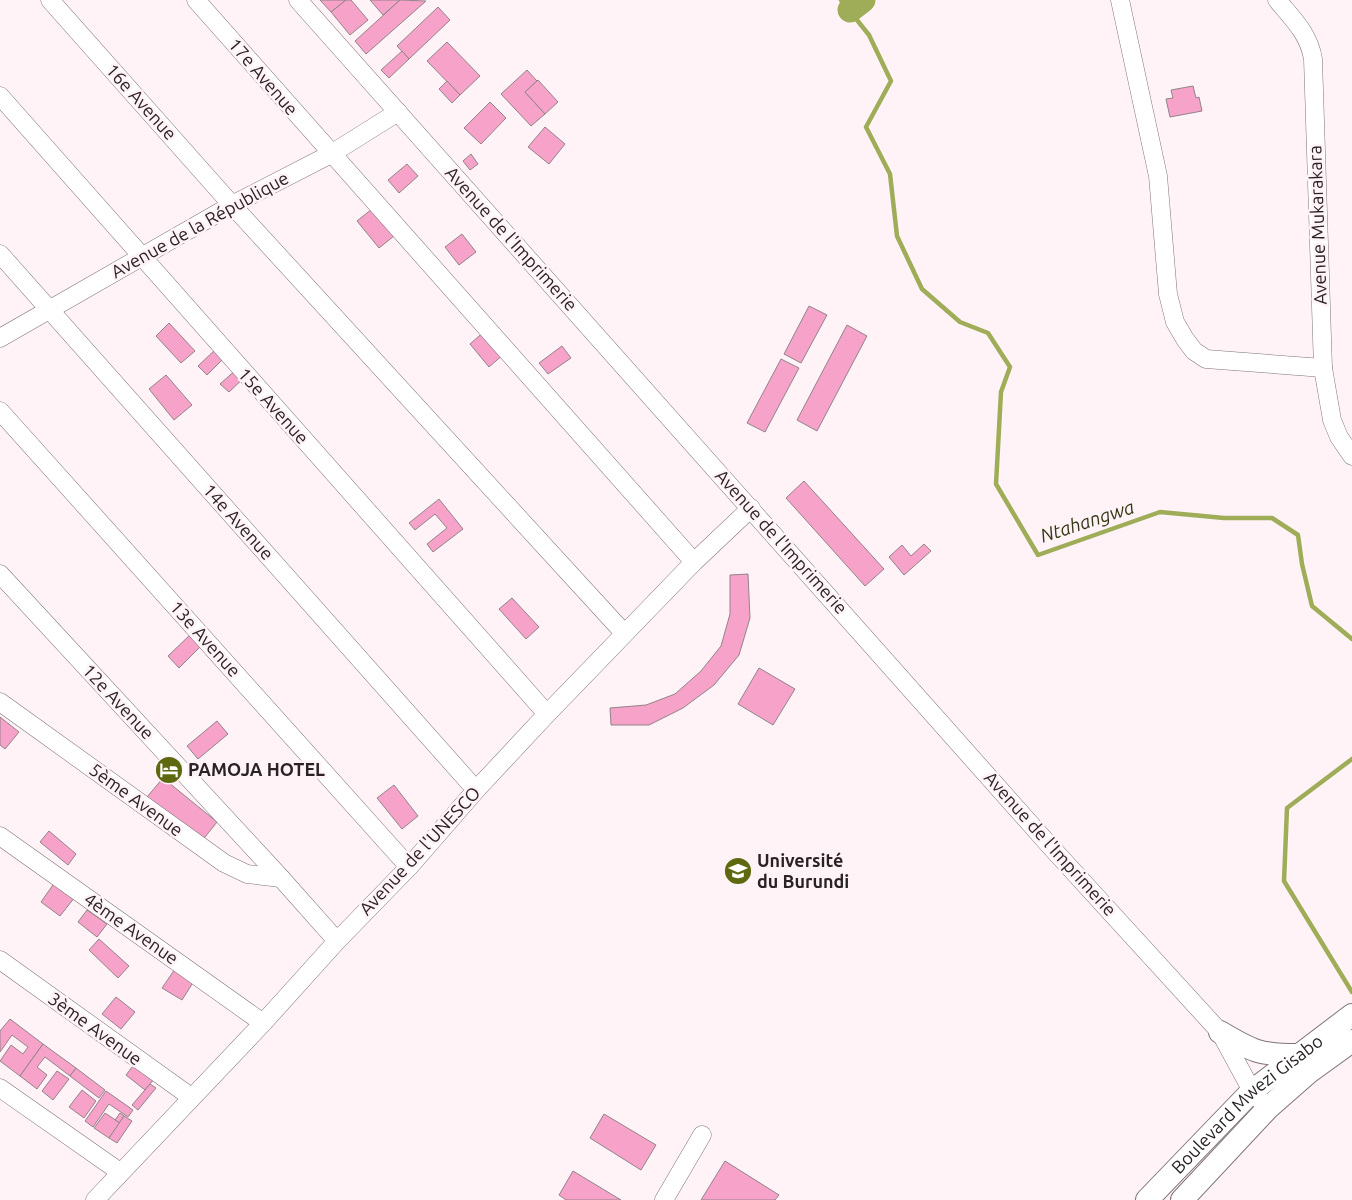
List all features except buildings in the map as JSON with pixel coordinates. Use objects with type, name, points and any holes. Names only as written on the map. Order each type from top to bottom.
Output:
[{"type":"main road","name":"Boulevard Mwezi Gisabo","points":[[1182,1200],[1323,1049],[1352,1015]]},
{"type":"main road","points":[[1220,1032],[1248,1049],[1264,1054],[1298,1055]]},
{"type":"main road","name":"Boulevard Mwezi Gisabo","points":[[1147,1200],[1252,1091],[1298,1055],[1352,1041]]},
{"type":"street","name":"16e Avenue","points":[[50,0],[232,205],[624,633]]},
{"type":"street","name":"17e Avenue","points":[[196,0],[694,562]]},
{"type":"street","name":"Avenue de l'Imprimerie","points":[[298,0],[1050,846],[1220,1032],[1252,1091],[1268,1108]]},
{"type":"street","points":[[1120,0],[1158,176],[1168,294],[1175,322],[1184,339],[1194,351],[1206,359],[1323,368]]},
{"type":"street","name":"Avenue Mukarakara","points":[[1277,0],[1305,35],[1311,46],[1313,59],[1323,368],[1332,420],[1339,437],[1352,456]]},
{"type":"street","name":"15e Avenue","points":[[0,96],[546,714]]},
{"type":"street","name":"Avenue de la République","points":[[0,338],[232,205],[331,154],[398,112]]},
{"type":"street","name":"14e Avenue","points":[[0,254],[476,790]]},
{"type":"street","name":"13e Avenue","points":[[0,410],[409,867]]},
{"type":"street","name":"Avenue de l'UNESCO","points":[[95,1200],[263,1023],[336,941],[409,867],[546,714],[694,562],[751,508]]},
{"type":"street","name":"12e Avenue","points":[[0,574],[281,878],[336,941]]},
{"type":"street","name":"5ème Avenue","points":[[0,702],[224,863],[247,874],[281,878]]},
{"type":"street","name":"4ème Avenue","points":[[0,836],[263,1023]]},
{"type":"street","name":"3ème Avenue","points":[[0,960],[191,1097]]},
{"type":"street","points":[[0,1088],[120,1172]]},
{"type":"street","points":[[664,1200],[702,1135]]},
{"type":"waterway","name":"Ntahangwa","points":[[841,0],[869,35],[891,81],[866,127],[890,174],[897,236],[922,289],[960,322],[988,333],[1010,367],[1001,392],[996,484],[1038,555],[1160,512],[1224,518],[1272,518],[1298,535],[1302,564],[1312,606],[1352,639]]},
{"type":"waterway","points":[[850,10],[863,0]]},
{"type":"waterway","name":"Ntahangwa","points":[[1352,759],[1287,808],[1284,881],[1352,992]]},
{"type":"place","name":"PAMOJA HOTEL","points":[[169,770]]},
{"type":"place","name":"Université du Burundi","points":[[738,871]]}]
